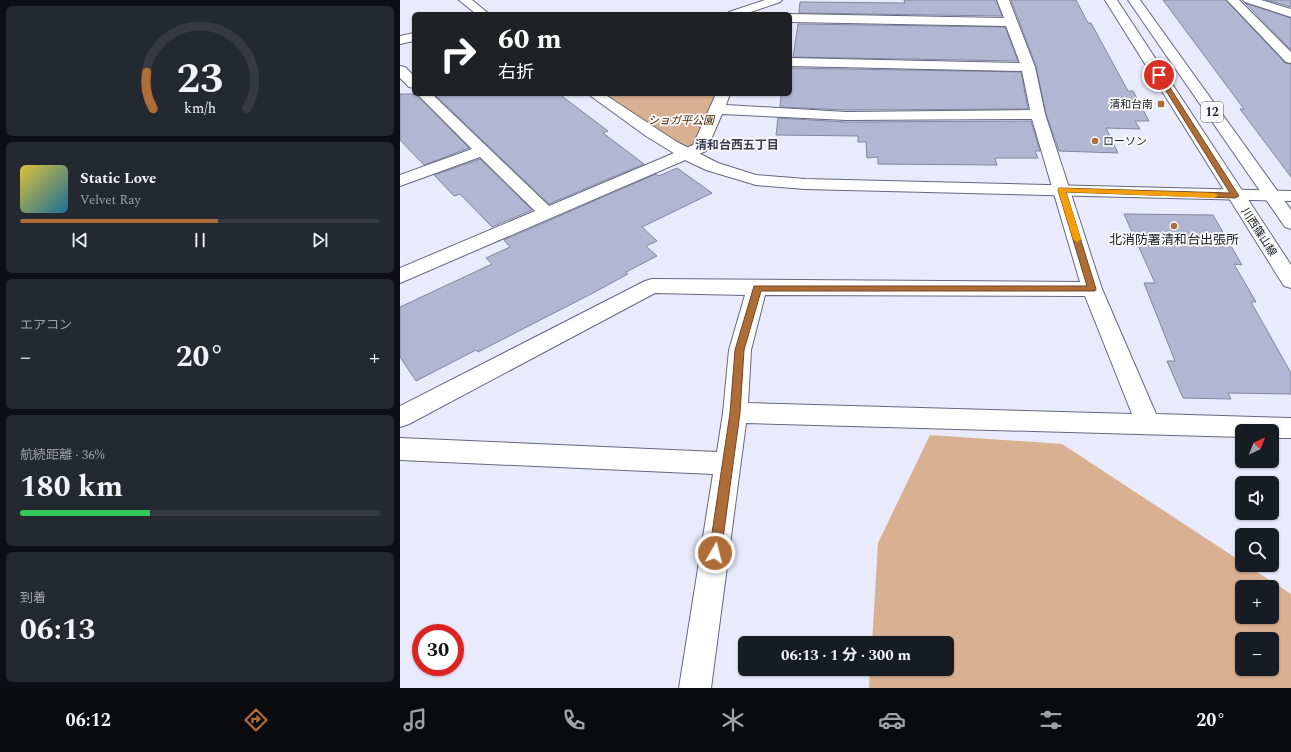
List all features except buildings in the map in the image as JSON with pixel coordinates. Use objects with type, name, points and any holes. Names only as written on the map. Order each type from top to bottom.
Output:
[{"type":"street","points":[[465,0],[480,12]]},
{"type":"street","points":[[739,12],[776,0]]},
{"type":"street","points":[[1002,0],[1028,67],[1038,114],[1092,289],[1148,424]]},
{"type":"street","name":"川西篠山線","points":[[1111,0],[1235,196],[1291,281]]},
{"type":"street","name":"12","points":[[1134,0],[1291,223]]},
{"type":"street","points":[[1233,0],[1290,58]]},
{"type":"street","points":[[1249,0],[1291,13]]},
{"type":"street","points":[[792,18],[1010,22]]},
{"type":"street","points":[[400,40],[412,37]]},
{"type":"street","points":[[792,62],[1028,67]]},
{"type":"street","points":[[400,70],[412,82]]},
{"type":"street","points":[[426,96],[482,152],[547,213]]},
{"type":"street","points":[[598,96],[683,154],[720,171],[756,180],[805,184],[1235,196],[1291,196]]},
{"type":"street","points":[[400,276],[700,148],[720,102],[846,116],[1038,114]]},
{"type":"street","points":[[400,181],[482,152]]},
{"type":"street","points":[[400,417],[652,286],[757,288],[1092,289]]},
{"type":"street","points":[[696,688],[735,413],[740,350],[757,288]]},
{"type":"street","points":[[735,413],[1291,428]]},
{"type":"street","points":[[400,449],[728,464]]},
{"type":"green space","name":"ショガ平公園","points":[[598,96],[721,96],[700,148],[683,154]]},
{"type":"green space","points":[[930,435],[1062,444],[1235,557],[1235,572],[1257,572],[1269,580],[1235,580],[1235,624],[1279,624],[1279,586],[1291,594],[1291,688],[869,688],[870,676],[954,676],[954,636],[872,636],[878,543]]},
{"type":"slow traffic","points":[[1077,239],[1062,190],[1214,195]]},
{"type":"place","name":"清和台南","points":[[1161,104]]},
{"type":"place","name":"ローソン","points":[[1095,141]]},
{"type":"place","name":"北消防署清和台出張所","points":[[1174,226]]},
{"type":"district","name":"清和台西五丁目","points":[[737,145]]},
{"type":"route","points":[[715,553],[735,413],[740,350],[757,288],[1092,289],[1062,190],[1235,196],[1159,75]]}]
